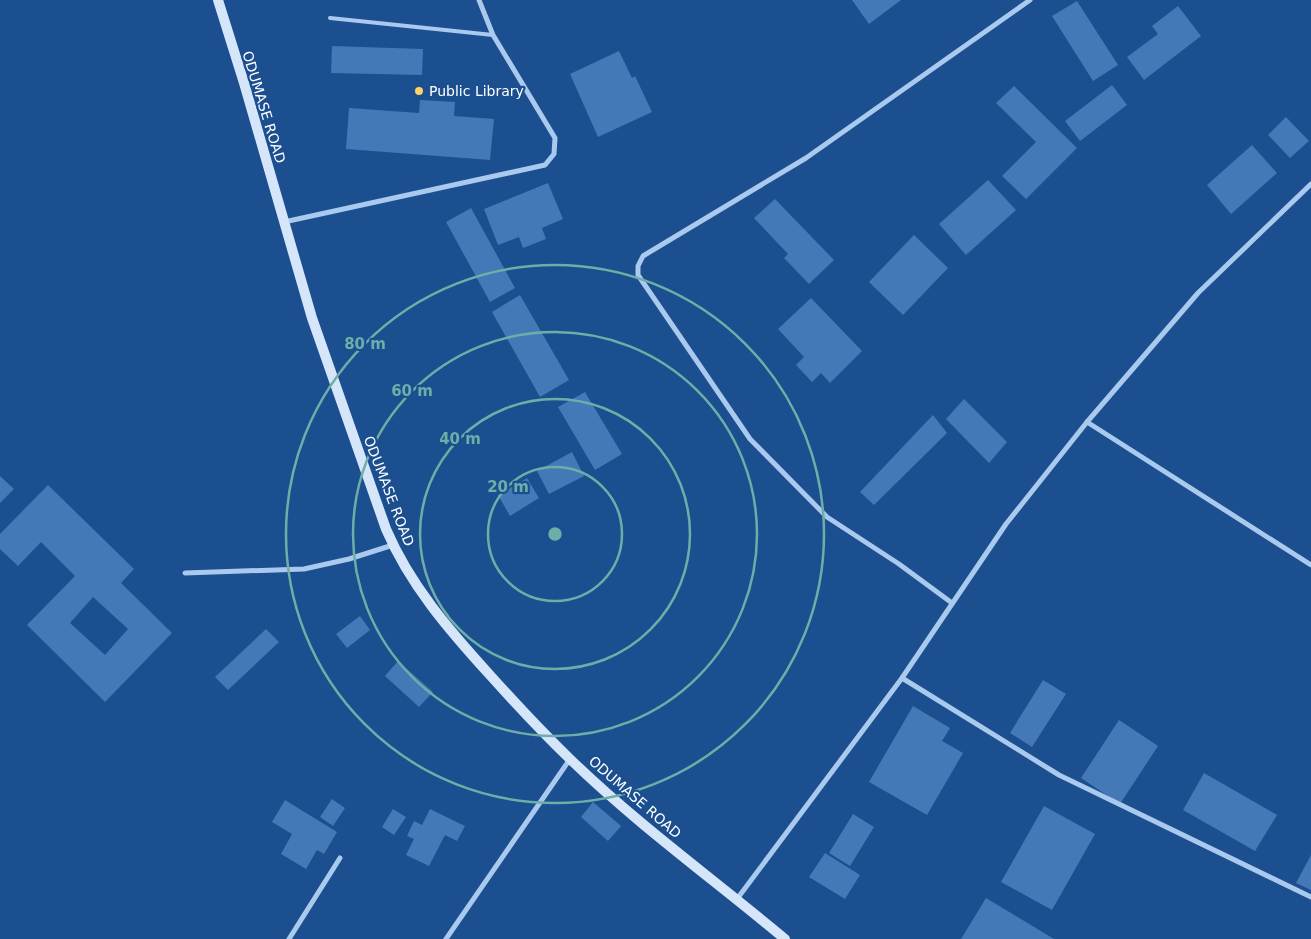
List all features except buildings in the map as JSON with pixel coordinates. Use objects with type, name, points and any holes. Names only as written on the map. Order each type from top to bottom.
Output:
[{"type":"main road","name":"ODUMASE ROAD","points":[[218,0],[312,318],[393,545],[415,585],[455,637],[570,759],[649,829],[785,939]]},
{"type":"street","points":[[284,222],[545,165],[554,154],[555,138],[493,35],[479,0]]},
{"type":"street","points":[[952,603],[899,564],[827,517],[750,439],[638,275],[638,266],[643,256],[806,158],[1030,0]]},
{"type":"street","points":[[737,899],[902,678],[1006,524],[1087,422],[1198,293],[1311,184]]},
{"type":"street","points":[[1087,422],[1311,565]]},
{"type":"street","points":[[184,573],[304,569],[349,560],[393,545]]},
{"type":"street","points":[[902,678],[1059,775],[1311,897]]},
{"type":"street","points":[[446,939],[570,759]]},
{"type":"street","points":[[289,939],[340,858]]},
{"type":"lane","points":[[330,18],[493,35]]},
{"type":"place","name":"Public Library","points":[[419,91]]}]
